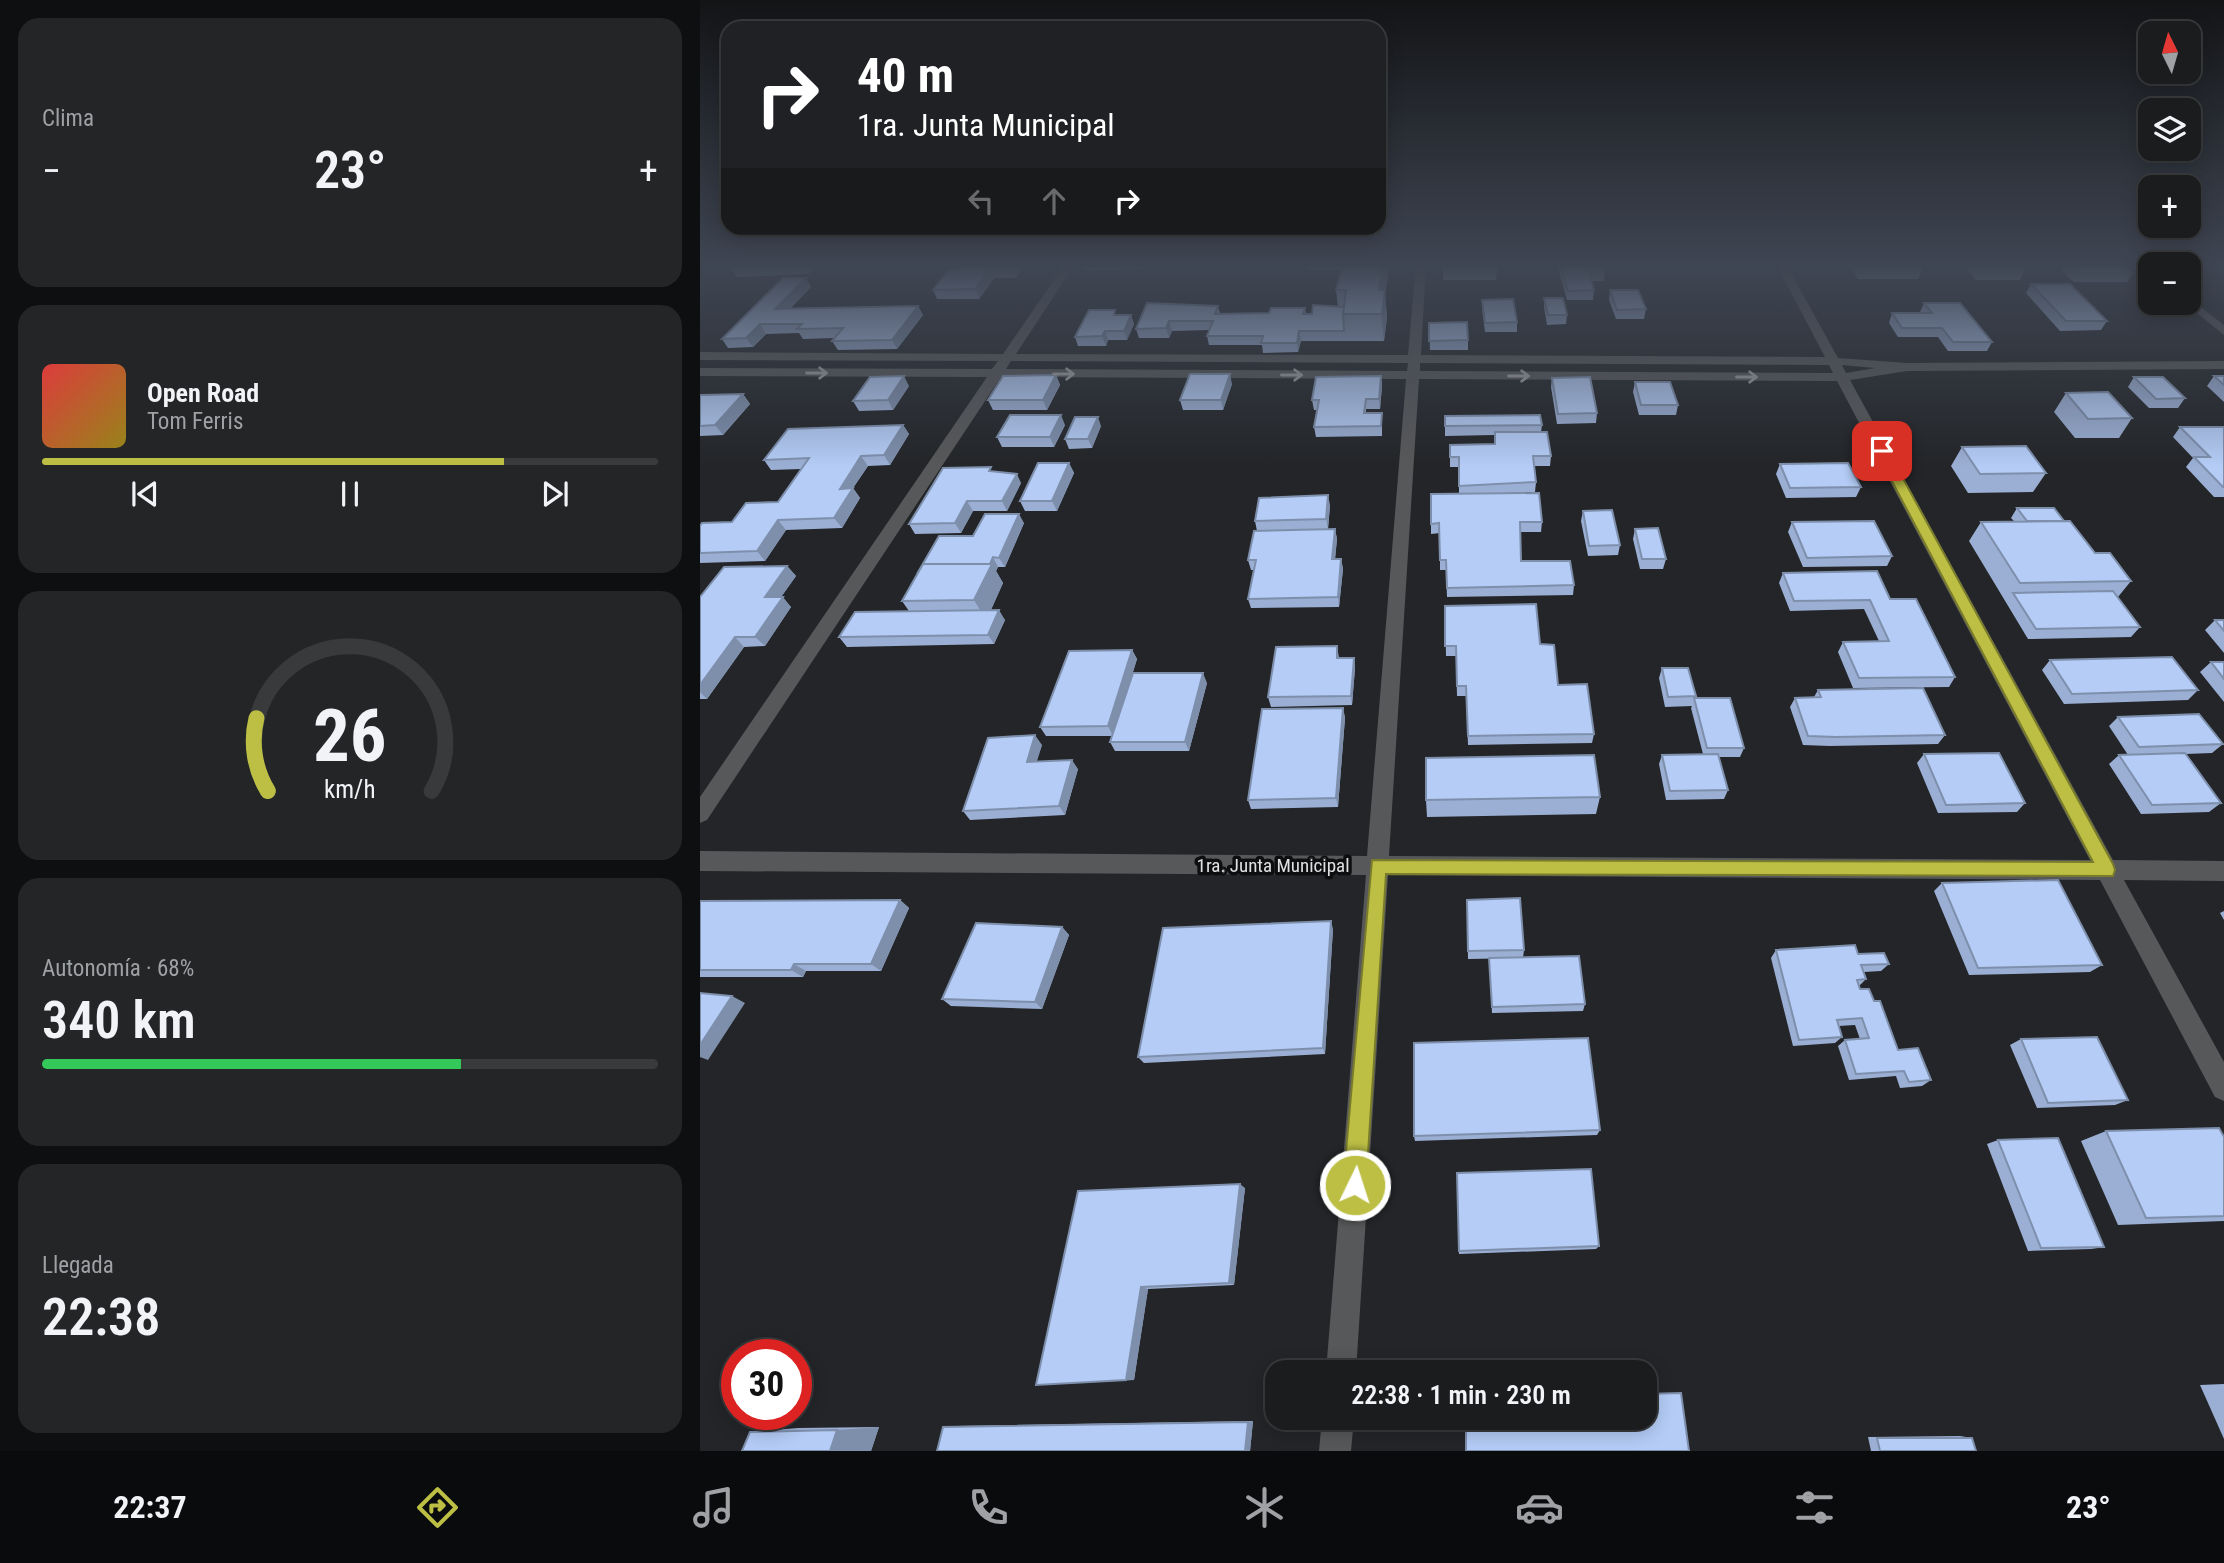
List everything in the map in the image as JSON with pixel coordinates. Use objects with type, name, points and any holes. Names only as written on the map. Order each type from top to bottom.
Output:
[{"type":"street","points":[[700,814],[1024,332]]},
{"type":"street","points":[[1342,1360],[1417,332]]},
{"type":"street","points":[[1818,332],[2224,1088]]},
{"type":"street","points":[[700,356],[1007,357],[1414,367]]},
{"type":"street","points":[[700,372],[996,373],[1414,367],[1838,369],[2224,365]]},
{"type":"street","name":"1ra. Junta Municipal","points":[[700,861],[2224,871]]},
{"type":"street","points":[[1335,1451],[1337,1430]]},
{"type":"building","points":[[729,332],[752,332],[746,338],[722,339]]},
{"type":"building","points":[[840,332],[898,332],[892,340],[832,341]]},
{"type":"building","points":[[1078,332],[1105,332],[1102,336],[1075,337]]},
{"type":"building","points":[[1209,332],[1299,332],[1297,343],[1261,343],[1263,336],[1207,336]]},
{"type":"building","points":[[1429,332],[1468,332],[1468,340],[1429,341]]},
{"type":"building","points":[[1945,332],[1984,332],[1992,342],[1953,342]]},
{"type":"building","points":[[1190,374],[1230,374],[1221,400],[1180,400]]},
{"type":"building","points":[[1056,375],[1043,400],[988,400],[1003,376]]},
{"type":"building","points":[[904,376],[888,400],[853,401],[870,377]]},
{"type":"building","points":[[1381,376],[1379,399],[1366,399],[1364,413],[1382,413],[1381,426],[1314,427],[1319,400],[1312,400],[1316,377]]},
{"type":"building","points":[[2214,376],[2224,376],[2224,385]]},
{"type":"building","points":[[1590,377],[1597,413],[1558,414],[1552,378]]},
{"type":"building","points":[[2134,377],[2163,377],[2185,398],[2156,399]]},
{"type":"building","points":[[1635,382],[1670,382],[1678,405],[1641,405]]},
{"type":"building","points":[[2108,392],[2132,418],[2088,419],[2066,393]]},
{"type":"building","points":[[743,394],[715,425],[700,426],[700,395]]},
{"type":"building","points":[[1010,415],[1061,415],[1050,437],[997,437]]},
{"type":"building","points":[[1540,415],[1542,425],[1445,426],[1445,416]]},
{"type":"building","points":[[1075,417],[1098,417],[1088,439],[1065,439]]},
{"type":"building","points":[[903,425],[884,455],[861,456],[840,489],[853,488],[834,518],[778,520],[757,551],[700,553],[702,523],[732,522],[746,503],[778,502],[809,458],[764,460],[788,429]]},
{"type":"building","points":[[2180,427],[2224,427],[2224,487],[2194,457],[2210,457]]},
{"type":"building","points":[[1495,432],[1547,432],[1551,456],[1533,456],[1536,482],[1459,486],[1459,457],[1450,457],[1450,445],[1495,444]]},
{"type":"building","points":[[2026,446],[2046,473],[1980,474],[1962,447]]},
{"type":"building","points":[[1038,463],[1069,463],[1052,501],[1020,501]]},
{"type":"building","points":[[1848,463],[1861,487],[1790,488],[1780,464]]},
{"type":"building","points":[[991,467],[989,471],[1017,474],[1002,501],[967,501],[955,523],[909,524],[943,468]]},
{"type":"building","points":[[1539,493],[1542,522],[1520,522],[1521,561],[1570,561],[1574,585],[1447,588],[1446,560],[1440,560],[1439,523],[1431,524],[1431,494]]},
{"type":"building","points":[[1328,495],[1326,519],[1255,521],[1259,498]]},
{"type":"building","points":[[2017,508],[2054,508],[2064,521],[2027,521]]},
{"type":"building","points":[[1612,510],[1620,545],[1589,546],[1583,511]]},
{"type":"building","points":[[985,514],[1019,514],[999,558],[993,557],[990,564],[923,564],[917,574],[939,536],[973,536]]},
{"type":"building","points":[[1874,521],[1892,556],[1807,558],[1792,522]]},
{"type":"building","points":[[2070,521],[2095,553],[2110,553],[2131,581],[2020,583],[1981,522]]},
{"type":"building","points":[[1658,528],[1666,559],[1642,559],[1635,529]]},
{"type":"building","points":[[1335,529],[1332,559],[1341,559],[1338,597],[1248,599],[1256,560],[1248,560],[1254,531]]},
{"type":"building","points":[[923,564],[992,564],[974,600],[902,601]]},
{"type":"building","points":[[787,566],[765,597],[783,597],[755,637],[735,637],[700,685],[700,597],[724,567]]},
{"type":"building","points":[[1877,571],[1890,599],[1916,599],[1955,677],[1859,678],[1843,642],[1889,641],[1870,600],[1794,601],[1783,573]]},
{"type":"building","points":[[2113,591],[2140,627],[2036,629],[2013,593]]},
{"type":"building","points":[[1536,604],[1540,644],[1554,645],[1558,685],[1587,684],[1594,734],[1468,736],[1466,686],[1457,686],[1456,646],[1445,646],[1445,606]]},
{"type":"building","points":[[999,610],[988,635],[839,637],[855,612]]},
{"type":"building","points":[[2215,620],[2224,620],[2224,631]]},
{"type":"building","points":[[1337,646],[1337,658],[1354,658],[1351,696],[1268,697],[1276,647]]},
{"type":"building","points":[[1132,650],[1108,726],[1040,727],[1069,651]]},
{"type":"building","points":[[2172,657],[2198,690],[2072,694],[2050,660]]},
{"type":"building","points":[[2211,662],[2224,662],[2224,679]]},
{"type":"building","points":[[1662,668],[1688,668],[1696,696],[1668,697]]},
{"type":"building","points":[[1133,673],[1203,673],[1185,742],[1110,742]]},
{"type":"building","points":[[1923,688],[1945,735],[1808,736],[1795,698],[1821,697],[1818,690]]},
{"type":"building","points":[[1694,698],[1730,698],[1744,748],[1707,748]]},
{"type":"building","points":[[1343,708],[1336,798],[1248,800],[1262,709]]},
{"type":"building","points":[[2199,714],[2223,744],[2139,747],[2118,717]]},
{"type":"building","points":[[1035,735],[1027,762],[1072,760],[1059,806],[963,811],[988,738]]},
{"type":"building","points":[[1999,753],[2025,803],[1946,805],[1924,754]]},
{"type":"building","points":[[2185,753],[2221,803],[2152,805],[2119,755]]},
{"type":"building","points":[[1718,754],[1728,790],[1670,791],[1662,755]]},
{"type":"building","points":[[1594,755],[1600,797],[1426,800],[1426,758]]},
{"type":"building","points":[[2058,880],[2102,965],[1978,968],[1942,883]]},
{"type":"building","points":[[1520,898],[1524,950],[1468,951],[1467,900]]},
{"type":"building","points":[[900,900],[871,964],[794,964],[791,970],[700,970],[700,901]]},
{"type":"building","points":[[1331,921],[1323,1048],[1138,1057],[1163,928]]},
{"type":"building","points":[[976,923],[1062,927],[1035,1002],[942,999]]},
{"type":"building","points":[[1855,945],[1858,954],[1884,953],[1889,964],[1861,965],[1866,979],[1857,980],[1860,989],[1869,989],[1874,1001],[1880,1001],[1898,1050],[1918,1048],[1931,1080],[1909,1082],[1904,1071],[1856,1074],[1845,1040],[1869,1038],[1862,1018],[1837,1020],[1842,1037],[1799,1040],[1776,950]]},
{"type":"building","points":[[1579,956],[1585,1004],[1492,1007],[1489,958]]},
{"type":"building","points":[[700,993],[732,996],[700,1045]]},
{"type":"building","points":[[2097,1037],[2128,1100],[2048,1103],[2021,1039]]},
{"type":"building","points":[[1588,1038],[1600,1130],[1414,1136],[1414,1043]]},
{"type":"building","points":[[2219,1128],[2224,1137],[2224,1216],[2146,1218],[2106,1131]]},
{"type":"building","points":[[2058,1138],[2104,1247],[2041,1248],[1998,1140]]},
{"type":"building","points":[[1591,1169],[1599,1246],[1459,1251],[1457,1173]]},
{"type":"building","points":[[1240,1184],[1229,1283],[1141,1287],[1126,1380],[1036,1385],[1078,1191]]},
{"type":"building","points":[[1681,1393],[1689,1451],[1466,1451],[1466,1430],[1657,1430],[1657,1394]]},
{"type":"building","points":[[1248,1422],[1245,1451],[937,1451],[943,1427]]},
{"type":"building","points":[[837,1430],[830,1451],[742,1451],[750,1432]]},
{"type":"building","points":[[1877,1438],[1972,1438],[1976,1451],[1880,1451]]},
{"type":"route","points":[[1355,1185],[1378,866],[2106,870],[1882,451]]}]
